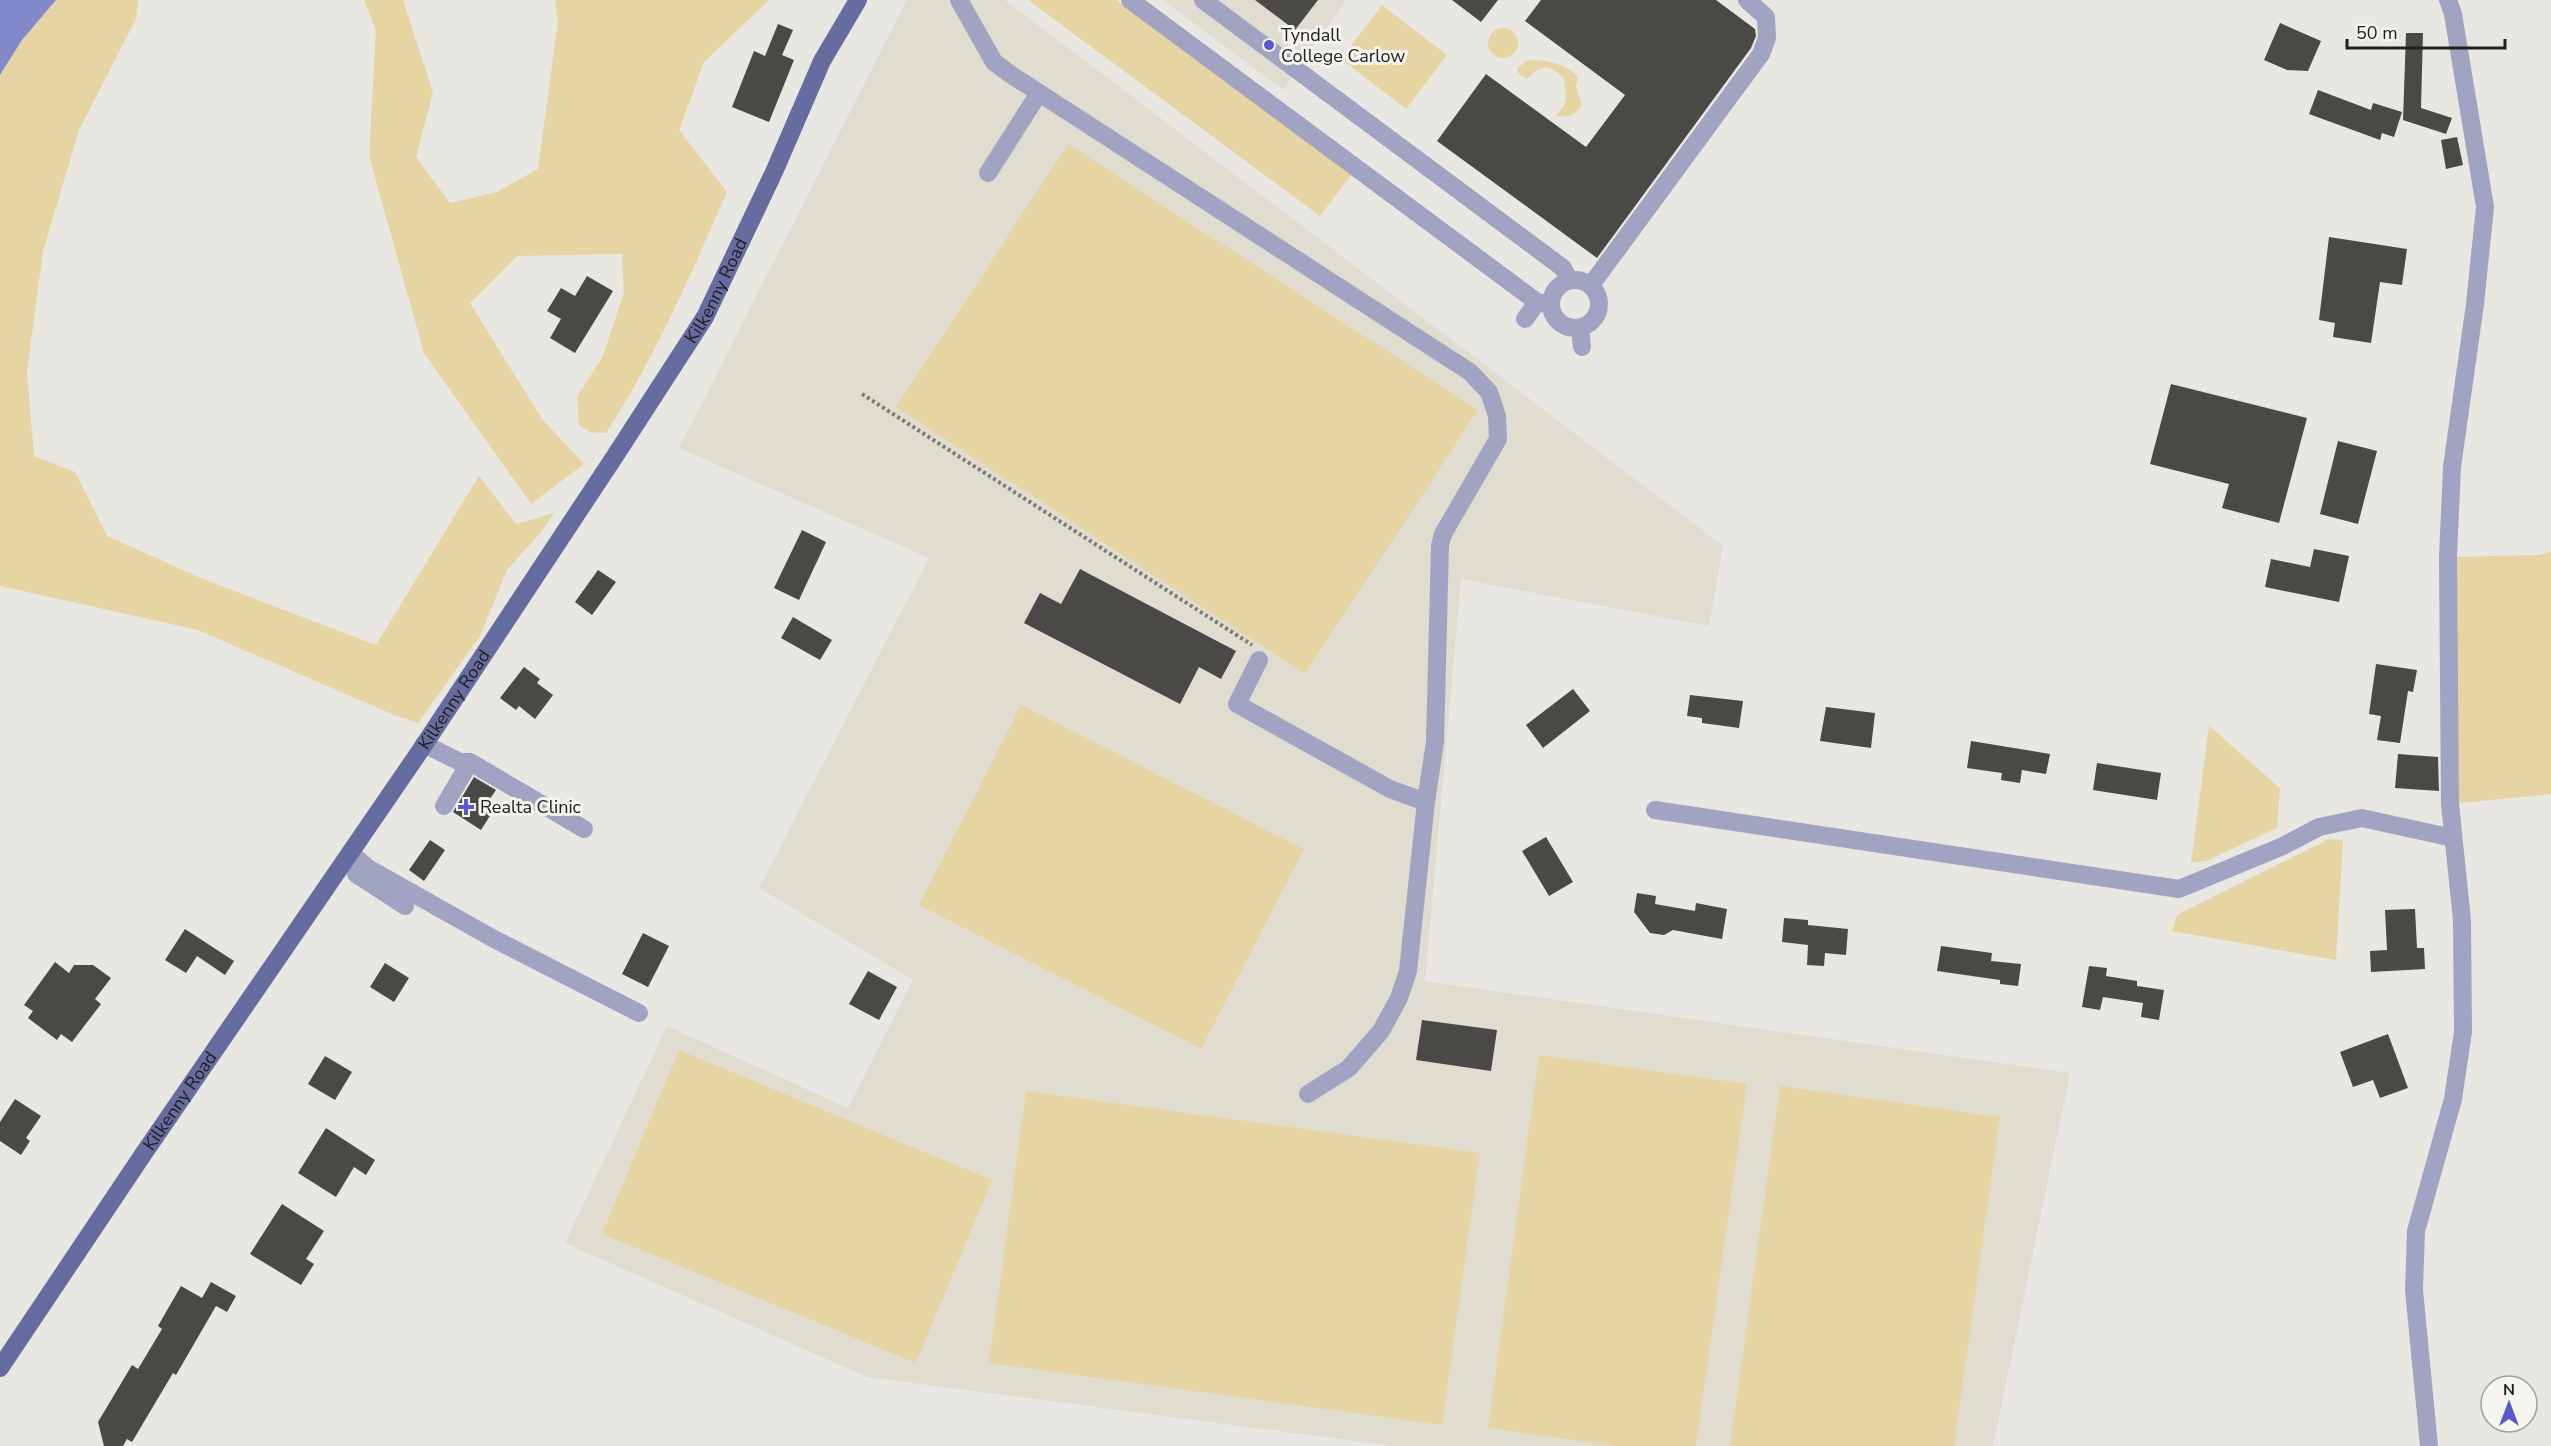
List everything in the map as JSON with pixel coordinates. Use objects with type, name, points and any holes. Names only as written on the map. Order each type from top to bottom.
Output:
[{"type":"main road","name":"Kilkenny Road","points":[[0,1368],[135,1165],[424,744],[705,317],[774,172],[822,62],[858,0]]},
{"type":"street","points":[[959,0],[994,62],[1470,372],[1489,392],[1497,416],[1498,439],[1443,534],[1440,545],[1436,742],[1426,802],[1408,970],[1399,998],[1381,1030],[1349,1068],[1308,1094]]},
{"type":"street","points":[[1130,0],[1544,304],[1557,321],[1571,328],[1580,328],[1604,316],[1599,299],[1591,285],[1585,281],[1569,280],[1555,289],[1544,304],[1526,320]]},
{"type":"street","points":[[1203,0],[1563,268],[1569,280]]},
{"type":"street","points":[[1591,285],[1761,54],[1767,38],[1766,17],[1747,0]]},
{"type":"street","points":[[2428,1446],[2414,1290],[2416,1231],[2453,1099],[2463,1032],[2462,920],[2450,804],[2448,568],[2452,466],[2475,304],[2485,207],[2453,14],[2448,0]]},
{"type":"street","points":[[988,173],[1039,93]]},
{"type":"street","points":[[1580,328],[1582,347]]},
{"type":"street","points":[[1258,660],[1237,704],[1390,789],[1426,802]]},
{"type":"street","points":[[424,744],[460,762],[471,762],[584,830]]},
{"type":"street","points":[[444,806],[471,762]]},
{"type":"street","points":[[1654,810],[2179,890],[2283,846],[2319,827],[2362,818],[2453,838]]},
{"type":"street","points":[[346,858],[405,906]]},
{"type":"street","points":[[346,858],[494,939],[639,1013]]},
{"type":"path","points":[[862,394],[1253,645],[1258,660]]},
{"type":"shaded area","points":[[56,0],[138,0],[136,19],[79,130],[43,251],[27,372],[34,456],[75,472],[107,536],[203,579],[376,645],[479,476],[516,524],[554,513],[541,532],[507,570],[480,636],[418,723],[394,715],[198,630],[0,586],[0,75],[22,40]]},
{"type":"shaded area","points":[[364,0],[403,0],[433,93],[416,157],[450,203],[497,192],[538,169],[558,21],[555,0],[769,0],[704,62],[679,130],[727,192],[686,285],[641,375],[606,433],[590,432],[579,425],[577,397],[603,356],[624,293],[622,254],[517,256],[470,303],[542,419],[584,464],[531,504],[424,353],[369,156],[376,30]]},
{"type":"shaded area","points":[[907,0],[1005,0],[1723,546],[1709,626],[1461,579],[1425,981],[2070,1073],[1993,1446],[1393,1446],[867,1377],[565,1243],[667,1026],[848,1108],[913,980],[759,888],[929,558],[679,448]]},
{"type":"shaded area","points":[[1028,0],[1116,0],[1352,174],[1320,216]]},
{"type":"shaded area","name":"Tyndall College Carlow","points":[[1163,0],[1346,0],[1283,90]]},
{"type":"shaded area","points":[[1382,5],[1447,55],[1406,109],[1341,59]]},
{"type":"shaded area","points":[[1503,28],[1514,32],[1518,43],[1514,54],[1503,58],[1492,54],[1488,43],[1492,32]]},
{"type":"shaded area","points":[[1529,60],[1555,63],[1567,68],[1578,77],[1576,88],[1582,104],[1577,111],[1563,117],[1555,116],[1565,104],[1564,79],[1545,67],[1527,79],[1517,72],[1518,67]]},
{"type":"shaded area","points":[[1068,144],[1478,410],[1305,674],[896,407]]},
{"type":"shaded area","points":[[2551,552],[2551,794],[2450,804],[2448,557],[2539,555]]},
{"type":"shaded area","points":[[1021,705],[1304,849],[1201,1049],[919,905]]},
{"type":"shaded area","points":[[2209,726],[2280,788],[2277,828],[2206,861],[2191,863]]},
{"type":"shaded area","points":[[2329,839],[2343,840],[2336,960],[2172,931],[2177,915]]},
{"type":"shaded area","points":[[679,1050],[992,1180],[916,1363],[602,1234]]},
{"type":"shaded area","points":[[1539,1055],[1747,1084],[1696,1446],[1616,1446],[1488,1428]]},
{"type":"shaded area","points":[[1780,1086],[2000,1117],[1954,1446],[1730,1446]]},
{"type":"shaded area","points":[[1026,1091],[1480,1153],[1442,1425],[989,1363]]},
{"type":"water","points":[[0,0],[56,0],[22,40],[0,75]]},
{"type":"building","name":"Tyndall College Carlow","points":[[1255,0],[1318,0],[1295,30]]},
{"type":"building","points":[[1452,0],[1498,0],[1481,22]]},
{"type":"building","points":[[1541,0],[1716,0],[1755,29],[1756,36],[1751,48],[1597,258],[1437,141],[1486,74],[1586,147],[1625,95],[1525,21]]},
{"type":"building","points":[[2280,23],[2321,41],[2308,71],[2287,70],[2264,60]]},
{"type":"building","points":[[778,24],[793,30],[782,55],[794,60],[769,122],[732,107],[754,51],[765,56]]},
{"type":"building","points":[[2406,33],[2423,33],[2421,108],[2452,118],[2446,134],[2403,120]]},
{"type":"building","points":[[2318,90],[2371,110],[2373,103],[2402,112],[2394,137],[2382,133],[2380,140],[2309,114]]},
{"type":"building","points":[[2457,137],[2463,165],[2446,169],[2441,140]]},
{"type":"building","points":[[2329,237],[2407,249],[2402,285],[2380,282],[2371,343],[2333,337],[2335,323],[2319,320]]},
{"type":"building","points":[[587,276],[613,291],[575,353],[550,338],[561,319],[547,311],[561,288],[575,296]]},
{"type":"building","points":[[2171,384],[2307,418],[2279,523],[2222,508],[2229,484],[2150,464]]},
{"type":"building","points":[[2338,441],[2377,451],[2358,524],[2320,514]]},
{"type":"building","points":[[802,530],[826,542],[799,600],[774,588]]},
{"type":"building","points":[[2314,549],[2349,556],[2339,602],[2265,587],[2271,559],[2310,567]]},
{"type":"building","points":[[1080,569],[1236,651],[1221,679],[1199,667],[1180,704],[1024,623],[1040,593],[1061,604]]},
{"type":"building","points":[[598,570],[616,582],[592,615],[575,602]]},
{"type":"building","points":[[793,617],[832,640],[820,660],[781,638]]},
{"type":"building","points":[[2376,664],[2417,670],[2413,692],[2408,691],[2400,743],[2377,740],[2381,716],[2369,714]]},
{"type":"building","points":[[524,667],[540,679],[537,683],[553,695],[535,719],[519,706],[516,710],[500,698]]},
{"type":"building","points":[[1573,689],[1590,711],[1543,748],[1526,725]]},
{"type":"building","points":[[1690,695],[1743,701],[1739,728],[1702,723],[1702,718],[1687,716]]},
{"type":"building","points":[[1826,707],[1875,713],[1871,748],[1820,741]]},
{"type":"building","points":[[1971,741],[2050,754],[2046,774],[2022,770],[2020,783],[2001,780],[2002,773],[1967,768]]},
{"type":"building","points":[[2398,754],[2438,757],[2439,791],[2395,788]]},
{"type":"building","points":[[2097,763],[2161,773],[2157,800],[2093,790]]},
{"type":"building","points":[[474,777],[496,790],[485,806],[493,811],[481,830],[453,812]]},
{"type":"building","points":[[1546,837],[1573,882],[1549,896],[1522,851]]},
{"type":"building","points":[[430,840],[445,850],[424,881],[409,870]]},
{"type":"building","points":[[1637,893],[1656,896],[1655,904],[1695,911],[1696,903],[1727,909],[1722,939],[1673,930],[1664,935],[1650,933],[1634,912]]},
{"type":"building","points":[[2415,909],[2417,948],[2424,948],[2425,969],[2371,972],[2370,951],[2387,950],[2385,910]]},
{"type":"building","points":[[1784,918],[1808,920],[1808,925],[1848,929],[1846,955],[1825,953],[1824,966],[1807,965],[1808,945],[1782,942]]},
{"type":"building","points":[[185,929],[234,961],[225,975],[197,956],[186,973],[165,960]]},
{"type":"building","points":[[643,933],[669,946],[648,987],[622,974]]},
{"type":"building","points":[[1941,946],[1992,953],[1991,961],[2021,964],[2018,986],[2000,984],[2000,980],[1937,971]]},
{"type":"building","points":[[55,962],[69,973],[74,965],[93,965],[111,978],[95,999],[101,1004],[72,1042],[61,1034],[57,1040],[28,1018],[33,1011],[24,1005]]},
{"type":"building","points":[[385,963],[409,978],[394,1002],[370,987]]},
{"type":"building","points":[[2089,966],[2107,968],[2106,976],[2137,981],[2137,986],[2164,990],[2159,1020],[2141,1017],[2143,1003],[2103,997],[2100,1010],[2082,1007]]},
{"type":"building","points":[[868,971],[897,987],[879,1020],[849,1004]]},
{"type":"building","points":[[1422,1020],[1497,1030],[1491,1071],[1416,1060]]},
{"type":"building","points":[[2388,1034],[2408,1088],[2380,1098],[2373,1080],[2353,1087],[2340,1052]]},
{"type":"building","points":[[325,1056],[352,1072],[335,1100],[308,1084]]},
{"type":"building","points":[[15,1099],[41,1116],[26,1138],[30,1141],[21,1155],[0,1141],[0,1122]]},
{"type":"building","points":[[326,1128],[375,1160],[366,1175],[354,1167],[336,1197],[298,1173]]},
{"type":"building","points":[[282,1204],[324,1231],[306,1259],[314,1264],[301,1285],[250,1254]]},
{"type":"building","points":[[211,1282],[236,1296],[227,1312],[216,1306],[176,1375],[173,1373],[132,1442],[127,1439],[123,1446],[104,1446],[98,1422],[132,1365],[138,1369],[162,1329],[158,1326],[181,1286],[202,1298]]},
{"type":"place","name":"Tyndall College Carlow","points":[[1269,45]]},
{"type":"place","name":"Realta Clinic","points":[[466,807]]}]
